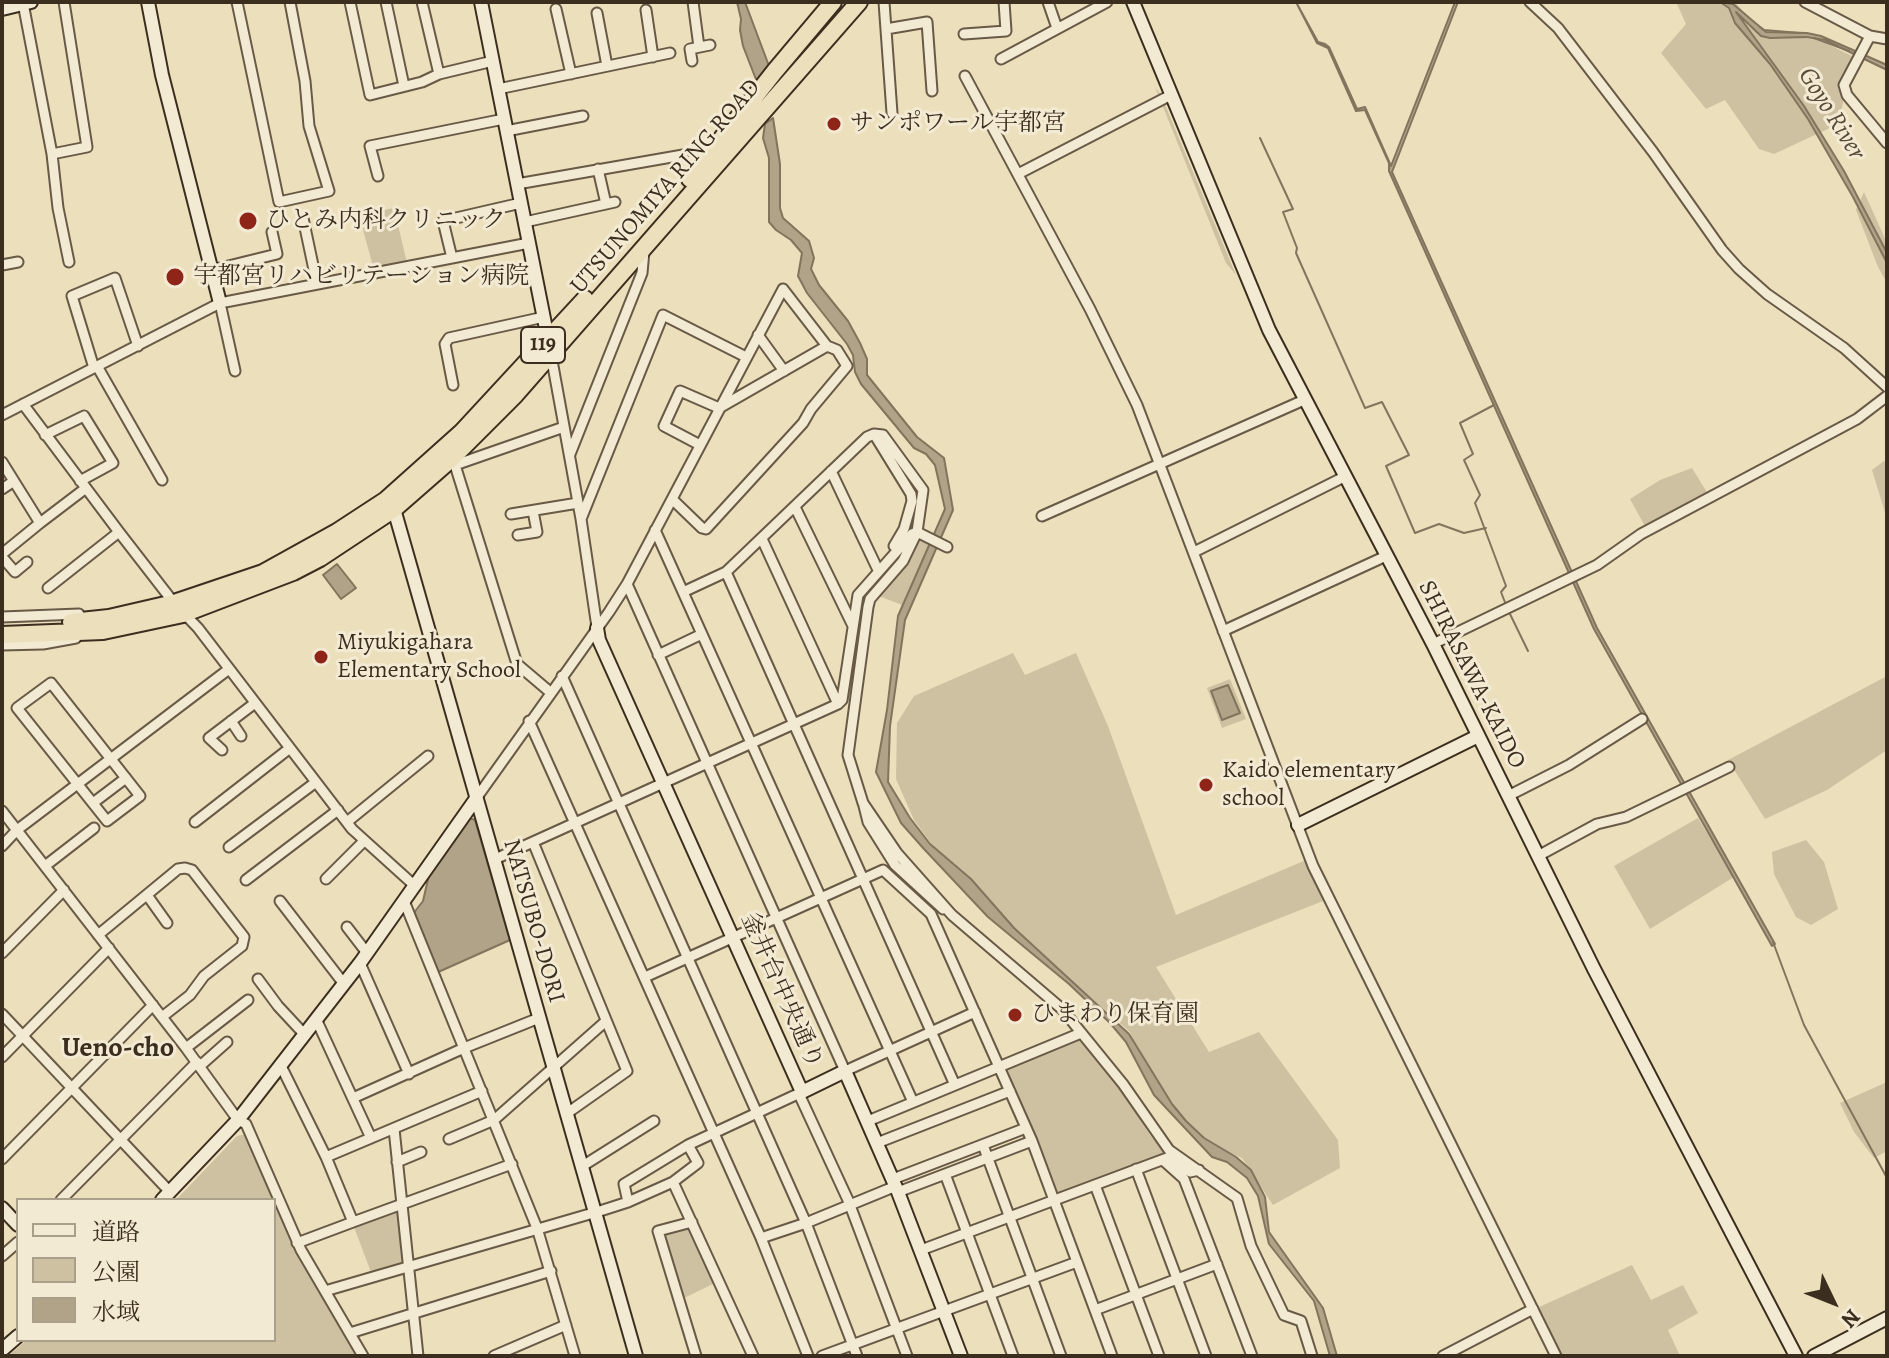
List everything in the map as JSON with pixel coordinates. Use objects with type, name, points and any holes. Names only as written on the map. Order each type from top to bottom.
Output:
[{"type":"highway","name":"119","points":[[693,184],[775,71],[833,2]]},
{"type":"highway","name":"UTSUNOMIYA RING ROAD","points":[[2,635],[106,624],[179,609],[293,572],[332,550],[390,504],[452,462],[515,395],[550,347],[847,2]]},
{"type":"highway","name":"UTSUNOMIYA RING ROAD","points":[[390,504],[550,347],[645,248],[693,184],[859,2]]},
{"type":"highway","name":"119","points":[[693,184],[870,2]]},
{"type":"highway","name":"UTSUNOMIYA RING ROAD","points":[[2,626],[106,624]]},
{"type":"street","points":[[52,154],[87,147],[64,2]]},
{"type":"street","points":[[148,2],[162,75],[235,371]]},
{"type":"street","points":[[237,2],[279,202],[329,191],[309,126],[305,81],[290,2]]},
{"type":"street","points":[[350,2],[370,95],[493,61]]},
{"type":"street","points":[[386,2],[404,86]]},
{"type":"street","points":[[422,2],[439,74]]},
{"type":"street","points":[[481,2],[550,347],[597,628]]},
{"type":"street","points":[[693,2],[699,47]]},
{"type":"street","points":[[884,2],[892,113]]},
{"type":"street","points":[[964,34],[1006,31],[1004,2]]},
{"type":"street","points":[[1048,2],[1057,28]]},
{"type":"street","points":[[1001,59],[1107,2]]},
{"type":"street","name":"SHIRASAWA-KAIDO","points":[[1133,2],[1253,295],[1304,400],[1433,644],[1538,856],[1796,1356]]},
{"type":"street","points":[[1530,2],[1558,28],[1739,269],[1767,294],[1844,348],[1887,387]]},
{"type":"street","points":[[1805,2],[1870,36],[1887,39]]},
{"type":"street","points":[[2,9],[27,3],[69,262]]},
{"type":"street","points":[[556,9],[571,74]]},
{"type":"street","points":[[646,10],[653,57]]},
{"type":"street","points":[[597,13],[607,66]]},
{"type":"street","points":[[886,29],[927,22],[932,91]]},
{"type":"street","points":[[1870,36],[1844,85],[1847,95],[1887,143]]},
{"type":"street","points":[[692,61],[690,49],[710,45]]},
{"type":"street","points":[[498,89],[670,53]]},
{"type":"street","points":[[965,76],[1137,405],[1313,866],[1556,1356]]},
{"type":"street","points":[[1018,174],[1171,95]]},
{"type":"street","points":[[378,176],[370,146],[583,116]]},
{"type":"street","points":[[517,184],[683,155]]},
{"type":"street","points":[[525,222],[610,203],[598,169]]},
{"type":"street","points":[[452,258],[443,221],[521,203]]},
{"type":"street","points":[[303,218],[317,284]]},
{"type":"street","points":[[212,270],[277,254],[272,232]]},
{"type":"street","points":[[2,415],[220,303],[529,243]]},
{"type":"street","points":[[570,456],[642,273],[645,248]]},
{"type":"street","points":[[2,265],[18,262]]},
{"type":"street","points":[[138,346],[115,278],[72,296],[96,367],[162,480]]},
{"type":"street","points":[[2,1014],[119,1140],[166,1196],[238,1120],[364,958],[627,584],[783,289],[827,346],[837,350],[847,366],[803,423],[706,529],[672,499]]},
{"type":"street","points":[[581,519],[663,315],[746,357]]},
{"type":"street","points":[[453,385],[445,344],[449,338],[544,317]]},
{"type":"street","points":[[758,335],[784,371]]},
{"type":"street","points":[[719,408],[827,346]]},
{"type":"street","points":[[700,445],[664,426],[680,391],[719,408]]},
{"type":"street","points":[[1433,644],[1597,565],[1641,534],[1857,419],[1887,396]]},
{"type":"street","points":[[1042,516],[1304,400]]},
{"type":"street","points":[[23,404],[119,532],[363,842],[415,886]]},
{"type":"street","points":[[27,562],[15,572],[2,556],[83,485],[113,463],[84,416],[45,435]]},
{"type":"street","points":[[550,692],[517,664],[452,462],[564,427]]},
{"type":"street","points":[[874,434],[911,494],[912,501],[904,529],[886,561]]},
{"type":"street","points":[[683,592],[726,572],[867,437],[883,435],[923,490],[917,532],[903,561],[870,599],[868,607],[848,755],[868,822],[895,865],[934,903],[1062,1009],[1123,1084],[1164,1144],[1237,1198],[1251,1246],[1284,1315],[1301,1321],[1312,1356]]},
{"type":"street","points":[[2,462],[40,523]]},
{"type":"street","points":[[831,471],[878,570]]},
{"type":"street","points":[[1194,552],[1344,477]]},
{"type":"street","points":[[2,489],[14,481]]},
{"type":"street","points":[[511,514],[578,503]]},
{"type":"street","name":"NATSUBO-DORI","points":[[390,504],[636,1356]]},
{"type":"street","points":[[795,507],[853,626]]},
{"type":"street","points":[[518,535],[537,532],[533,511]]},
{"type":"street","points":[[655,530],[913,1102]]},
{"type":"street","points":[[48,588],[119,532]]},
{"type":"street","points":[[917,532],[947,547]]},
{"type":"street","points":[[493,860],[838,704],[842,700],[858,595],[886,561],[917,532]]},
{"type":"street","points":[[762,539],[838,704]]},
{"type":"street","points":[[1223,631],[1386,556]]},
{"type":"street","points":[[726,572],[955,1085]]},
{"type":"street","points":[[627,584],[845,1071],[975,1012]]},
{"type":"street","points":[[2,617],[78,614],[106,624]]},
{"type":"street","points":[[2,645],[71,640],[106,624]]},
{"type":"street","name":"釜井台中央通り","points":[[597,628],[599,640],[800,1093],[845,1071],[896,1186],[961,1356]]},
{"type":"street","points":[[658,655],[702,634]]},
{"type":"street","points":[[2,846],[17,830],[229,669]]},
{"type":"street","points":[[562,676],[806,1223],[857,1356]]},
{"type":"street","points":[[51,683],[110,759],[140,796],[107,821],[17,708],[51,683]]},
{"type":"street","points":[[222,750],[209,738],[255,703]]},
{"type":"street","points":[[1508,796],[1569,765],[1642,719]]},
{"type":"street","points":[[231,721],[241,736]]},
{"type":"street","points":[[529,721],[761,1238],[808,1356]]},
{"type":"street","points":[[1298,825],[1478,736]]},
{"type":"street","points":[[195,822],[290,748]]},
{"type":"street","points":[[347,822],[428,756]]},
{"type":"street","points":[[1538,856],[1597,824],[1626,817],[1729,767]]},
{"type":"street","points":[[93,803],[126,778]]},
{"type":"street","points":[[229,847],[316,782]]},
{"type":"street","points":[[863,803],[897,853],[952,915]]},
{"type":"street","points":[[246,880],[338,810]]},
{"type":"street","points":[[2,811],[238,1120],[246,1124],[297,1243],[363,1356]]},
{"type":"street","points":[[45,866],[94,828]]},
{"type":"street","points":[[326,879],[363,842]]},
{"type":"street","points":[[533,842],[627,1071],[566,1114]]},
{"type":"street","points":[[645,977],[895,865]]},
{"type":"street","points":[[98,935],[178,869],[192,870],[245,941],[204,976],[190,995],[162,1017]]},
{"type":"street","points":[[883,870],[931,914],[1032,1141],[1112,1356]]},
{"type":"street","points":[[2,953],[64,890]]},
{"type":"street","points":[[147,895],[167,923]]},
{"type":"street","points":[[280,901],[344,984]]},
{"type":"street","points":[[404,901],[537,1228],[575,1356]]},
{"type":"street","points":[[347,927],[364,958],[409,1074]]},
{"type":"street","points":[[2,1057],[109,948]]},
{"type":"street","points":[[258,979],[304,1034]]},
{"type":"street","points":[[186,1048],[248,1000]]},
{"type":"street","points":[[2,1159],[153,1005]]},
{"type":"street","points":[[353,1098],[539,1018]]},
{"type":"street","points":[[316,1019],[371,1138]]},
{"type":"street","points":[[449,1139],[494,1120],[606,1021]]},
{"type":"street","points":[[868,1121],[1081,1033]]},
{"type":"street","points":[[63,1198],[198,1064],[227,1042]]},
{"type":"street","points":[[280,1064],[326,1157],[353,1222]]},
{"type":"street","points":[[326,1157],[482,1091]]},
{"type":"street","points":[[877,1143],[1010,1091]]},
{"type":"street","points":[[628,1202],[624,1184],[688,1145],[800,1093],[850,1205],[907,1356]]},
{"type":"street","points":[[581,1167],[654,1121]]},
{"type":"street","points":[[761,1238],[896,1186],[1026,1128]]},
{"type":"street","points":[[394,1129],[418,1356]]},
{"type":"street","points":[[896,1186],[945,1174],[1032,1141]]},
{"type":"street","points":[[325,1291],[628,1202],[673,1182],[698,1163],[688,1145]]},
{"type":"street","points":[[983,1145],[1061,1356]]},
{"type":"street","points":[[397,1162],[421,1152]]},
{"type":"street","points":[[921,1250],[1167,1158],[1190,1172],[1199,1170]]},
{"type":"street","points":[[1162,1160],[1184,1179],[1252,1356]]},
{"type":"street","points":[[297,1243],[512,1164]]},
{"type":"street","points":[[1136,1169],[1206,1356]]},
{"type":"street","points":[[945,1174],[1013,1356]]},
{"type":"street","points":[[673,1182],[753,1356]]},
{"type":"street","points":[[1095,1185],[1159,1356]]},
{"type":"street","points":[[2,1208],[16,1223]]},
{"type":"street","points":[[692,1222],[658,1231],[696,1356]]},
{"type":"street","points":[[822,1356],[1077,1262]]},
{"type":"street","points":[[1095,1310],[1217,1264]]},
{"type":"street","points":[[350,1333],[551,1271]]},
{"type":"street","points":[[1443,1356],[1533,1309]]},
{"type":"street","points":[[1814,1356],[1887,1318]]},
{"type":"street","points":[[494,1356],[566,1325]]},
{"type":"green space","points":[[1676,2],[1735,2],[1763,34],[1819,40],[1852,56],[1842,108],[1830,128],[1774,154],[1759,149],[1725,100],[1706,109],[1661,53],[1686,24]]},
{"type":"green space","points":[[1155,87],[1161,95],[1236,275],[1226,263]]},
{"type":"green space","points":[[1864,192],[1887,243],[1887,283],[1856,210]]},
{"type":"green space","points":[[394,208],[407,263],[374,270],[359,215]]},
{"type":"green space","points":[[1884,461],[1887,465],[1887,519],[1872,470]]},
{"type":"green space","points":[[1692,468],[1708,494],[1646,528],[1630,499],[1660,480]]},
{"type":"green space","points":[[923,540],[929,545],[902,605],[879,596],[908,562],[917,542]]},
{"type":"green space","points":[[1013,653],[1025,675],[1076,653],[1108,726],[1176,915],[1306,860],[1323,901],[1156,967],[1209,1052],[1259,1032],[1338,1140],[1340,1168],[1273,1205],[1242,1158],[1196,1138],[1148,1077],[1130,1032],[1015,931],[938,853],[914,820],[896,779],[897,723],[914,696]]},
{"type":"green space","points":[[1887,676],[1887,750],[1827,790],[1765,819],[1728,760]]},
{"type":"green space","points":[[1230,679],[1246,719],[1222,728],[1207,688]]},
{"type":"green space","points":[[1698,818],[1734,877],[1650,929],[1614,866]]},
{"type":"green space","points":[[1806,840],[1824,862],[1838,909],[1811,925],[1796,917],[1774,874],[1772,852]]},
{"type":"green space","points":[[1079,1039],[1119,1086],[1150,1135],[1166,1153],[1058,1193],[1007,1069]]},
{"type":"green space","points":[[1887,1082],[1887,1151],[1874,1158],[1854,1132],[1840,1103]]},
{"type":"green space","points":[[246,1134],[272,1198],[178,1198],[237,1136]]},
{"type":"green space","points":[[276,1207],[292,1245],[357,1356],[8,1356],[25,1342],[276,1342]]},
{"type":"green space","points":[[398,1212],[403,1265],[372,1275],[354,1227]]},
{"type":"green space","points":[[691,1228],[717,1282],[682,1299],[663,1234]]},
{"type":"green space","points":[[1632,1265],[1651,1300],[1683,1285],[1698,1313],[1668,1330],[1680,1356],[1562,1356],[1537,1308]]},
{"type":"water","points":[[737,2],[745,2],[769,66],[757,82],[743,46]]},
{"type":"water","points":[[1296,2],[1318,42],[1329,47],[1357,109],[1365,107],[1391,166],[1455,2],[1458,2],[1392,172],[1597,628],[1775,944],[1772,946],[1594,629],[1389,171],[1389,163],[1365,110],[1356,111],[1328,48],[1317,43]]},
{"type":"water","points":[[1720,2],[1733,4],[1766,32],[1821,36],[1887,65],[1887,70],[1825,40],[1761,36],[1736,12],[1804,106],[1844,171],[1887,253],[1887,263],[1808,119],[1770,64],[1735,23],[1729,8]]},
{"type":"water","points":[[773,118],[783,218],[809,241],[814,258],[811,269],[860,343],[867,359],[867,375],[917,437],[944,458],[953,510],[905,620],[890,726],[888,782],[930,844],[971,879],[1014,928],[1129,1034],[1186,1121],[1204,1138],[1251,1170],[1265,1197],[1269,1232],[1323,1308],[1337,1356],[1330,1356],[1314,1301],[1269,1244],[1258,1196],[1247,1178],[1227,1162],[1212,1157],[1154,1095],[1126,1042],[1110,1023],[1069,984],[988,917],[924,849],[901,823],[876,772],[898,616],[945,509],[935,465],[926,454],[914,448],[861,384],[847,344],[807,293],[798,276],[802,253],[769,222],[769,158],[763,138],[765,124]]},
{"type":"water","points":[[337,564],[356,588],[341,599],[323,575]]},
{"type":"water","points":[[1228,685],[1240,713],[1222,720],[1211,691]]},
{"type":"water","points":[[469,818],[475,820],[510,940],[436,973],[413,914],[423,901],[429,875]]},
{"type":"waterway","points":[[1760,27],[1800,33]]},
{"type":"waterway","points":[[1814,38],[1849,51]]},
{"type":"waterway","points":[[1260,138],[1293,209],[1283,212],[1297,248],[1296,253],[1365,408],[1382,402],[1409,455],[1386,466],[1415,533],[1439,524],[1464,533],[1486,528]]},
{"type":"waterway","points":[[1494,405],[1460,423],[1473,454],[1464,460],[1480,495],[1475,503],[1506,586],[1501,592],[1506,605]]},
{"type":"waterway","points":[[1509,612],[1528,651]]},
{"type":"waterway","points":[[1773,942],[1804,1025],[1887,1178]]},
{"type":"place","name":"サンポワール宇都宮","points":[[834,124]]},
{"type":"place","name":"ひとみ内科クリニック","points":[[248,221]]},
{"type":"place","name":"宇都宮リハビリテーション病院","points":[[175,277]]},
{"type":"place","name":"Miyukigahara Elementary School","points":[[321,657]]},
{"type":"place","name":"Kaido elementary school","points":[[1206,785]]},
{"type":"place","name":"ひまわり保育園","points":[[1015,1015]]},
{"type":"district","name":"Ueno-cho","points":[[118,1049]]},
{"type":"water label","name":"Goyo River","points":[[1831,114]]}]
